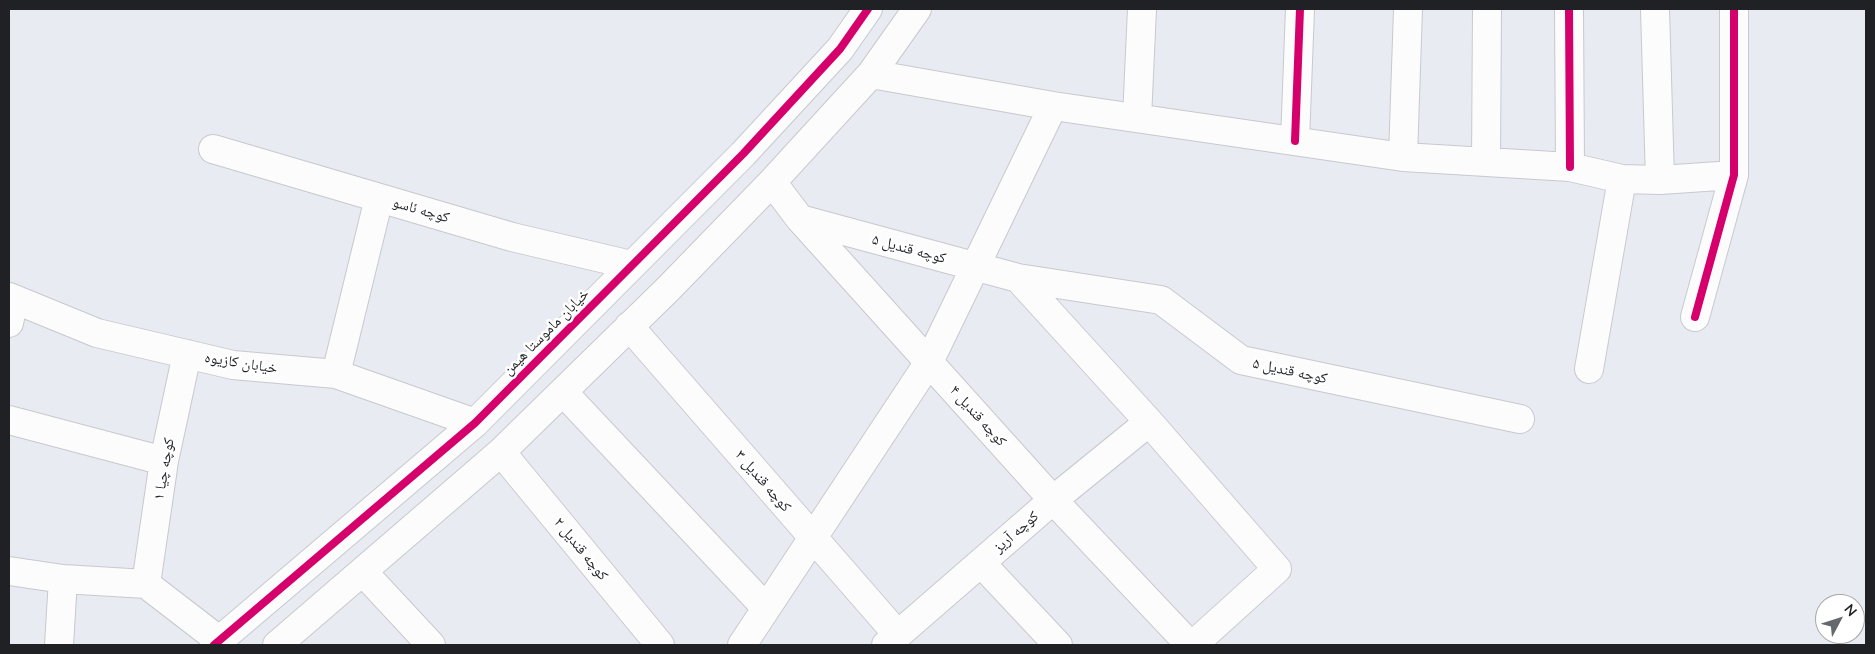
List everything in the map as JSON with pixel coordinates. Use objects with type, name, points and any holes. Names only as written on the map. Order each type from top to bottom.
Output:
[{"type":"street","name":"خیابان ماموستا هیمن","points":[[217,643],[474,423],[743,154],[840,49],[868,9]]},
{"type":"street","points":[[277,645],[501,452],[668,289],[772,182],[871,74],[917,9]]},
{"type":"street","points":[[1137,118],[1142,9]]},
{"type":"street","points":[[1295,141],[1300,9]]},
{"type":"street","points":[[1403,157],[1408,9]]},
{"type":"street","points":[[1486,162],[1487,9]]},
{"type":"street","points":[[1569,9],[1570,167]]},
{"type":"street","points":[[1655,9],[1660,180]]},
{"type":"street","points":[[1695,317],[1734,175],[1734,9]]},
{"type":"street","points":[[871,74],[1053,106],[1403,157],[1570,167],[1622,179],[1660,180],[1734,175]]},
{"type":"street","points":[[742,645],[929,362],[1053,106]]},
{"type":"street","name":"کوچه ئاسو","points":[[213,148],[512,237],[631,265]]},
{"type":"street","points":[[1589,369],[1622,179]]},
{"type":"street","name":"کوچه قندیل ۴","points":[[772,182],[800,219],[1053,500],[1191,645],[1278,569],[1149,422]]},
{"type":"street","points":[[336,374],[380,198]]},
{"type":"street","name":"کوچه قندیل ۵","points":[[800,219],[1018,278],[1161,300],[1241,360],[1520,419]]},
{"type":"street","points":[[1018,278],[1149,422]]},
{"type":"street","name":"خیابان کازیوه","points":[[11,306],[97,333],[233,364],[336,374],[474,423]]},
{"type":"street","name":"کوچه قندیل ۳","points":[[629,326],[813,538],[892,640]]},
{"type":"street","name":"کوچه چیا ۱","points":[[146,584],[164,461],[187,354]]},
{"type":"street","points":[[563,392],[766,608]]},
{"type":"street","points":[[9,420],[164,461]]},
{"type":"street","name":"کوچه آریز","points":[[892,640],[1053,500],[1149,422]]},
{"type":"street","name":"کوچه قندیل ۲","points":[[501,452],[660,645]]},
{"type":"street","points":[[981,563],[1058,645]]},
{"type":"street","points":[[9,571],[63,579],[146,584],[217,643]]},
{"type":"street","points":[[363,572],[431,645]]},
{"type":"street","points":[[59,645],[63,579]]},
{"type":"cycle path","points":[[214,645],[475,423],[743,154],[840,49],[868,9]]},
{"type":"cycle path","points":[[1295,141],[1300,9]]},
{"type":"cycle path","points":[[1569,9],[1570,167]]},
{"type":"cycle path","points":[[1695,317],[1734,175],[1734,9]]}]
